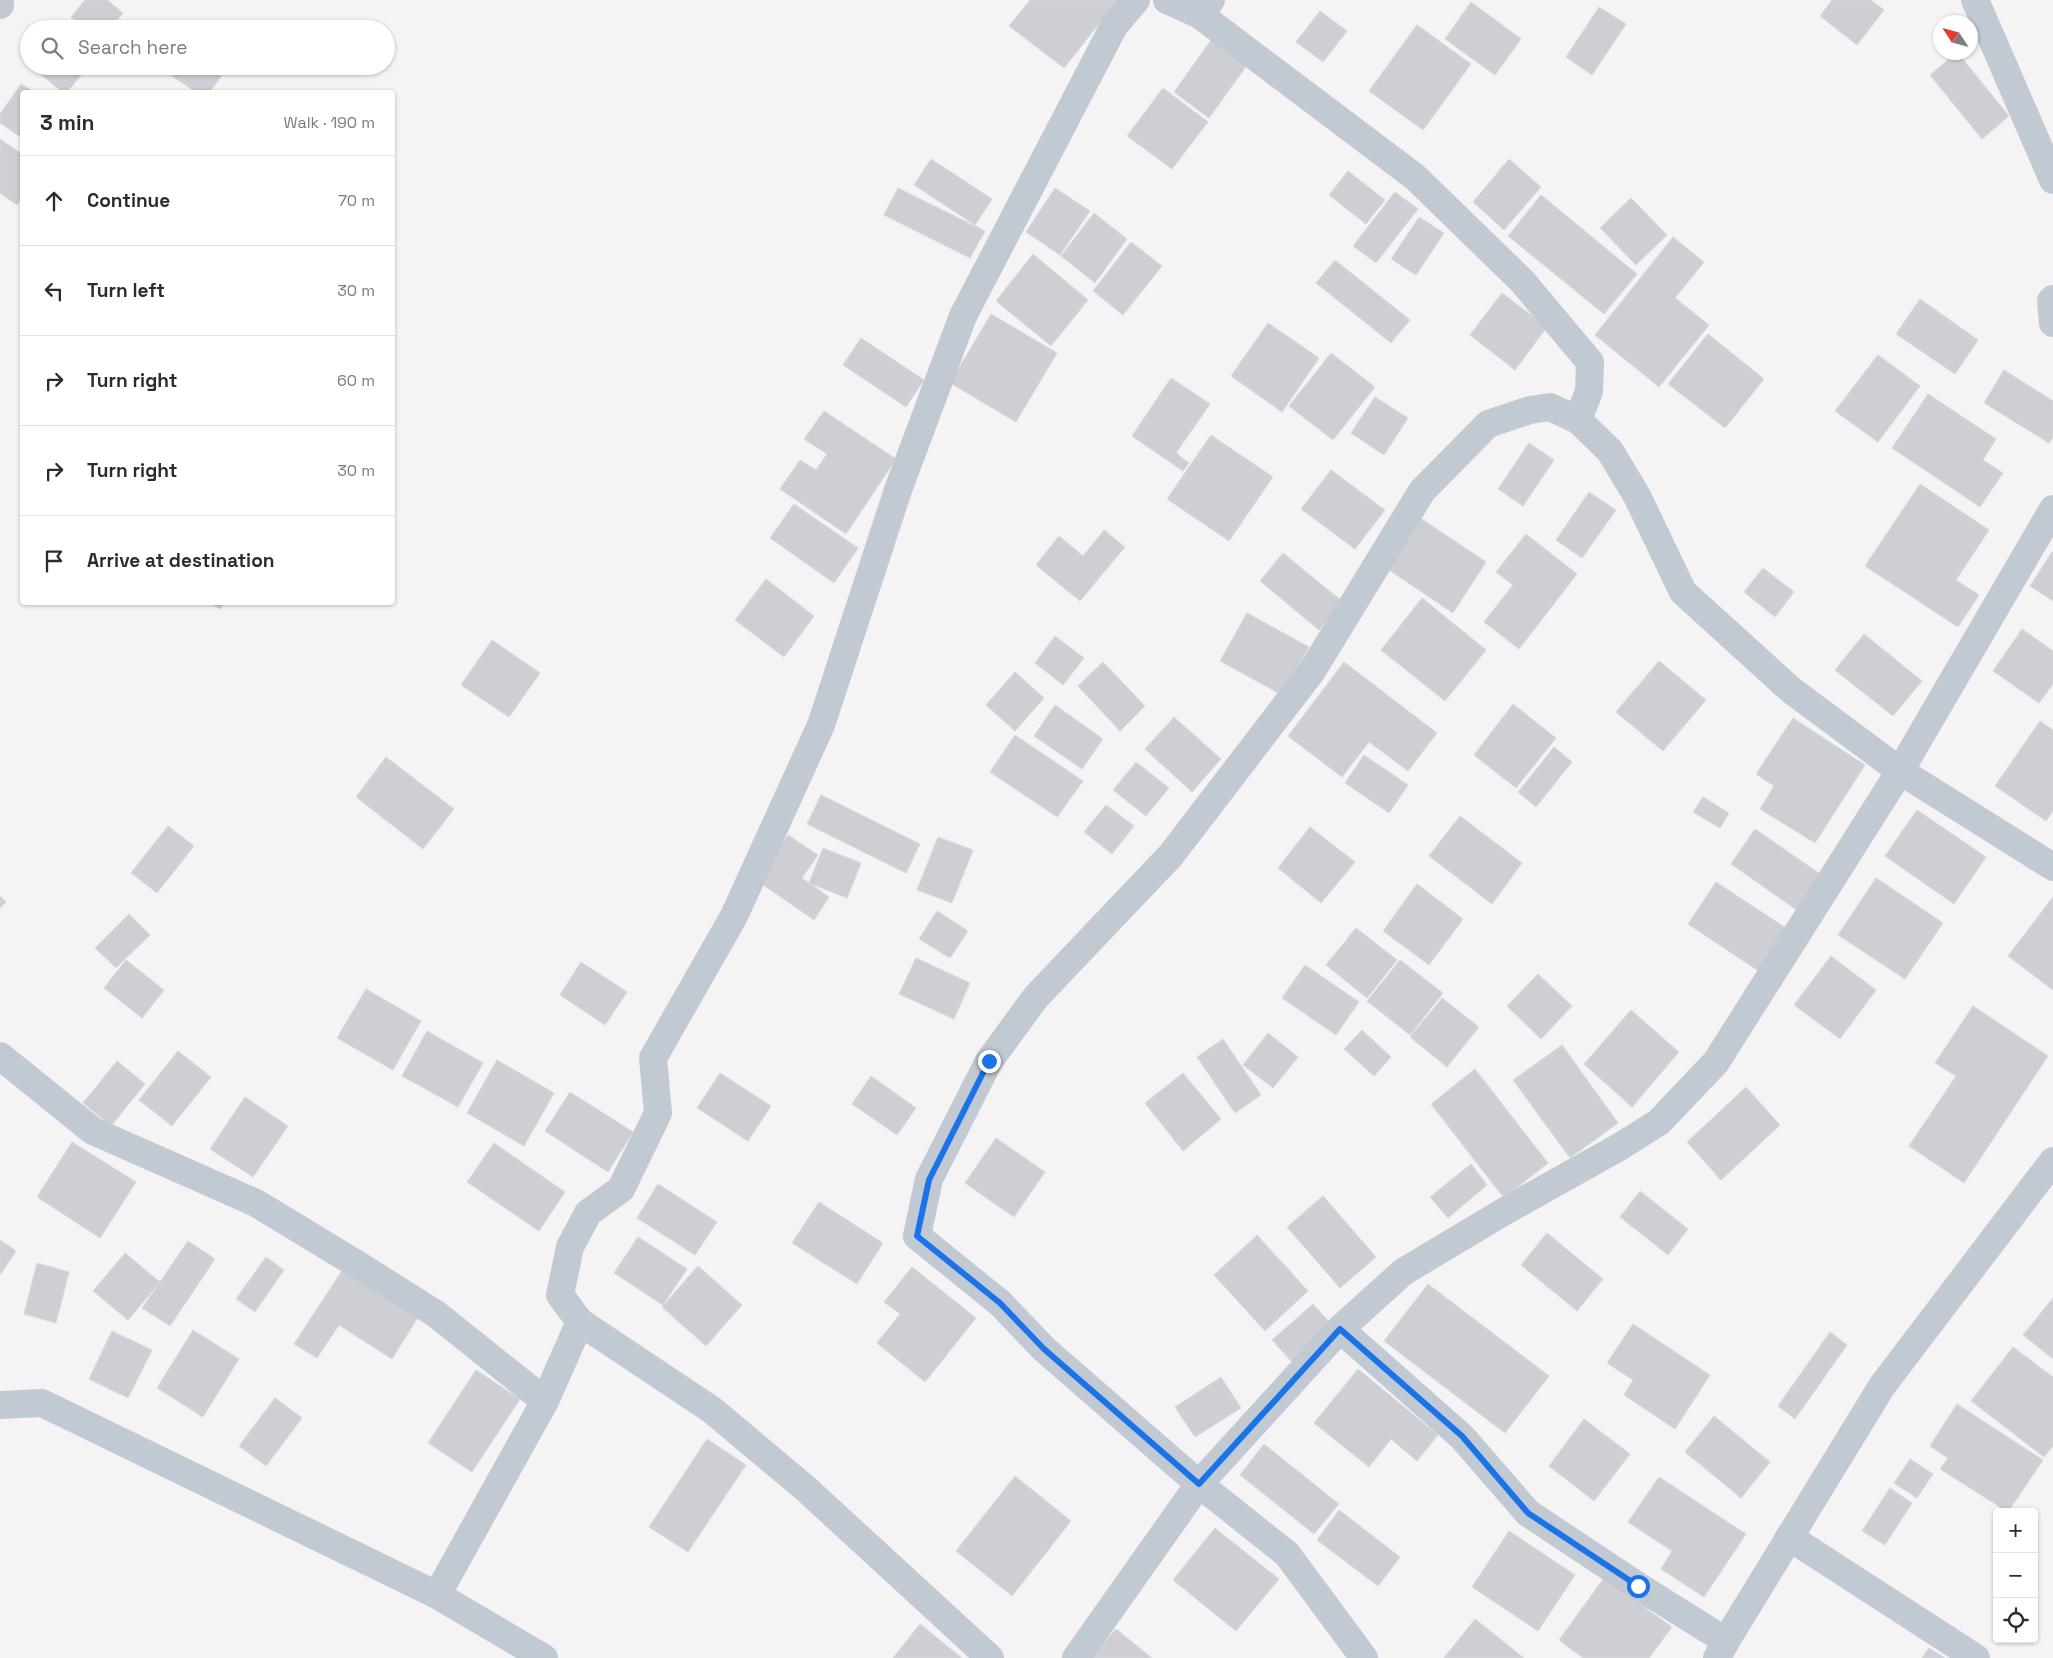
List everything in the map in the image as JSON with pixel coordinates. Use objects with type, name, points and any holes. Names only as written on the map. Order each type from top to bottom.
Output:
[{"type":"street","points":[[0,0],[0,5]]},
{"type":"street","points":[[990,1658],[806,1488],[712,1410],[580,1322],[560,1295],[570,1247],[588,1213],[620,1189],[658,1113],[653,1058],[734,916],[821,725],[898,490],[963,316],[1114,26],[1136,0]]},
{"type":"street","points":[[1167,0],[1206,7],[1415,177],[1522,282],[1590,362],[1589,391],[1578,420]]},
{"type":"street","points":[[1975,0],[2053,180]]},
{"type":"street","points":[[2053,299],[2051,300],[2053,322]]},
{"type":"street","points":[[1364,1658],[1287,1554],[1199,1484],[1044,1349],[1000,1303],[917,1236],[929,1180],[989,1061],[1036,997],[1172,855],[1312,671],[1422,492],[1488,424],[1530,410],[1550,406],[1578,420],[1610,451],[1637,496],[1683,592],[1791,690],[1900,771],[2053,867]]},
{"type":"street","points":[[1076,1658],[1199,1484],[1340,1329],[1403,1272],[1660,1122],[1716,1062],[1900,771],[2053,509]]},
{"type":"street","points":[[0,1056],[93,1131],[256,1203],[436,1314],[545,1401]]},
{"type":"street","points":[[1340,1329],[1462,1436],[1528,1513],[1638,1586],[1722,1650],[1882,1386],[2053,1161]]},
{"type":"street","points":[[437,1595],[545,1401],[580,1322]]},
{"type":"street","points":[[0,1405],[42,1403],[437,1595],[544,1658]]},
{"type":"street","points":[[1789,1537],[1976,1658]]},
{"type":"building","points":[[85,0],[107,0],[123,13],[117,20],[74,20],[71,17]]},
{"type":"building","points":[[1030,0],[1118,0],[1064,68],[1009,26]]},
{"type":"building","points":[[1832,0],[1871,0],[1884,10],[1857,45],[1820,16]]},
{"type":"building","points":[[1471,2],[1521,39],[1495,75],[1445,39]]},
{"type":"building","points":[[1599,7],[1626,24],[1592,75],[1566,57]]},
{"type":"building","points":[[1320,11],[1347,31],[1323,62],[1296,42]]},
{"type":"building","points":[[1417,25],[1471,64],[1423,130],[1369,91]]},
{"type":"building","points":[[1214,36],[1250,61],[1209,118],[1174,92]]},
{"type":"building","points":[[1948,60],[1964,60],[2009,116],[1982,139],[1930,75]]},
{"type":"building","points":[[42,75],[81,75],[69,90],[60,90]]},
{"type":"building","points":[[170,75],[222,75],[211,90],[193,90]]},
{"type":"building","points":[[21,84],[31,90],[20,90],[20,137],[0,123],[0,114]]},
{"type":"building","points":[[1163,88],[1208,122],[1172,169],[1127,136]]},
{"type":"building","points":[[0,139],[20,153],[20,200],[17,205],[0,193]]},
{"type":"building","points":[[931,159],[992,199],[975,225],[914,185]]},
{"type":"building","points":[[1509,159],[1541,187],[1504,230],[1473,202]]},
{"type":"building","points":[[1348,171],[1385,200],[1366,224],[1329,195]]},
{"type":"building","points":[[898,188],[985,231],[970,258],[884,215]]},
{"type":"building","points":[[1055,188],[1090,211],[1060,255],[1026,232]]},
{"type":"building","points":[[1395,192],[1418,209],[1376,263],[1353,246]]},
{"type":"building","points":[[1541,195],[1637,274],[1604,314],[1508,236]]},
{"type":"building","points":[[1631,198],[1667,235],[1636,265],[1600,228]]},
{"type":"building","points":[[1094,213],[1127,239],[1095,283],[1061,256]]},
{"type":"building","points":[[1419,217],[1444,233],[1416,275],[1391,259]]},
{"type":"building","points":[[1673,237],[1704,262],[1675,298],[1709,325],[1659,387],[1595,335]]},
{"type":"building","points":[[1131,242],[1162,266],[1123,315],[1093,291]]},
{"type":"building","points":[[1033,254],[1088,300],[1051,346],[996,301]]},
{"type":"building","points":[[1335,260],[1410,320],[1391,343],[1316,283]]},
{"type":"building","points":[[1502,293],[1547,327],[1515,370],[1470,335]]},
{"type":"building","points":[[1920,299],[1978,340],[1955,374],[1896,334]]},
{"type":"building","points":[[991,314],[1057,353],[1016,422],[950,383]]},
{"type":"building","points":[[1268,323],[1319,358],[1282,412],[1231,376]]},
{"type":"building","points":[[1708,334],[1764,379],[1725,428],[1668,384]]},
{"type":"building","points":[[861,338],[924,380],[906,407],[843,365]]},
{"type":"building","points":[[1331,353],[1375,387],[1333,440],[1289,406]]},
{"type":"building","points":[[1878,355],[1920,386],[1878,442],[1835,411]]},
{"type":"building","points":[[2004,370],[2053,401],[2053,437],[2049,443],[1984,403]]},
{"type":"building","points":[[1171,378],[1210,404],[1176,453],[1189,463],[1183,471],[1132,436]]},
{"type":"building","points":[[1928,394],[1996,439],[1983,460],[2003,473],[1980,507],[1892,448]]},
{"type":"building","points":[[1375,397],[1408,418],[1384,455],[1351,433]]},
{"type":"building","points":[[824,411],[896,459],[846,534],[780,489],[800,460],[816,470],[827,454],[804,439]]},
{"type":"building","points":[[1211,435],[1273,477],[1229,541],[1167,499]]},
{"type":"building","points":[[1529,443],[1554,460],[1523,506],[1498,489]]},
{"type":"building","points":[[1331,470],[1385,510],[1355,549],[1301,509]]},
{"type":"building","points":[[1920,484],[1989,530],[1956,580],[1979,595],[1958,627],[1865,566]]},
{"type":"building","points":[[1589,492],[1616,510],[1582,558],[1556,540]]},
{"type":"building","points":[[794,504],[858,548],[834,583],[770,538]]},
{"type":"building","points":[[1419,517],[1486,562],[1453,613],[1386,568]]},
{"type":"building","points":[[1104,530],[1125,547],[1080,601],[1036,565],[1059,536],[1083,556]]},
{"type":"building","points":[[1526,534],[1577,574],[1519,649],[1484,622],[1513,585],[1496,572]]},
{"type":"building","points":[[2053,552],[2053,601],[2030,586]]},
{"type":"building","points":[[1283,553],[1343,602],[1319,630],[1260,581]]},
{"type":"building","points":[[1763,568],[1794,592],[1775,617],[1744,592]]},
{"type":"building","points":[[766,579],[814,616],[784,657],[735,620]]},
{"type":"building","points":[[1422,598],[1486,650],[1445,701],[1381,650]]},
{"type":"building","points":[[214,605],[223,605],[220,609]]},
{"type":"building","points":[[1247,613],[1309,647],[1282,695],[1220,661]]},
{"type":"building","points":[[2022,629],[2053,651],[2053,684],[2039,703],[1993,671]]},
{"type":"building","points":[[1864,634],[1922,681],[1893,716],[1835,670]]},
{"type":"building","points":[[1055,636],[1084,658],[1063,685],[1035,663]]},
{"type":"building","points":[[492,640],[540,673],[509,717],[461,685]]},
{"type":"building","points":[[1659,661],[1706,700],[1663,751],[1616,712]]},
{"type":"building","points":[[1103,662],[1145,706],[1120,731],[1078,686]]},
{"type":"building","points":[[1344,662],[1437,733],[1408,771],[1369,742],[1342,777],[1288,736]]},
{"type":"building","points":[[1015,672],[1044,698],[1015,731],[986,705]]},
{"type":"building","points":[[1513,704],[1556,738],[1516,788],[1474,755]]},
{"type":"building","points":[[1055,705],[1103,739],[1082,769],[1034,736]]},
{"type":"building","points":[[1174,717],[1221,759],[1192,792],[1145,749]]},
{"type":"building","points":[[1793,718],[1865,765],[1815,843],[1760,809],[1774,786],[1756,774]]},
{"type":"building","points":[[2040,721],[2053,730],[2053,811],[2046,821],[1995,786]]},
{"type":"building","points":[[1015,735],[1083,781],[1057,817],[990,772]]},
{"type":"building","points":[[1554,747],[1572,762],[1536,807],[1518,792]]},
{"type":"building","points":[[1364,755],[1408,785],[1389,813],[1345,783]]},
{"type":"building","points":[[386,757],[454,809],[423,849],[356,797]]},
{"type":"building","points":[[1136,762],[1169,788],[1146,816],[1113,790]]},
{"type":"building","points":[[821,795],[920,844],[906,873],[807,824]]},
{"type":"building","points":[[1703,797],[1729,813],[1720,828],[1693,812]]},
{"type":"building","points":[[1106,805],[1134,826],[1112,854],[1084,832]]},
{"type":"building","points":[[1917,810],[1986,857],[1954,904],[1885,856]]},
{"type":"building","points":[[1460,816],[1522,863],[1492,904],[1429,856]]},
{"type":"building","points":[[168,826],[194,846],[157,893],[131,873]]},
{"type":"building","points":[[1310,827],[1355,862],[1321,903],[1278,868]]},
{"type":"building","points":[[1755,829],[1826,878],[1801,913],[1731,864]]},
{"type":"building","points":[[788,835],[818,855],[802,878],[829,897],[814,920],[756,880]]},
{"type":"building","points":[[938,837],[973,850],[952,903],[917,890]]},
{"type":"building","points":[[823,848],[861,863],[847,898],[809,883]]},
{"type":"building","points":[[1876,878],[1943,923],[1905,979],[1838,935]]},
{"type":"building","points":[[1716,882],[1789,930],[1760,972],[1688,924]]},
{"type":"building","points":[[1417,884],[1463,919],[1429,965],[1383,931]]},
{"type":"building","points":[[0,896],[6,902],[0,908]]},
{"type":"building","points":[[2053,897],[2053,990],[2008,956]]},
{"type":"building","points":[[937,911],[968,931],[950,958],[919,939]]},
{"type":"building","points":[[129,914],[150,935],[116,968],[95,948]]},
{"type":"building","points":[[1356,928],[1397,960],[1367,998],[1326,965]]},
{"type":"building","points":[[1831,956],[1876,990],[1840,1039],[1794,1005]]},
{"type":"building","points":[[916,958],[970,983],[954,1019],[899,994]]},
{"type":"building","points":[[126,960],[164,990],[142,1018],[104,988]]},
{"type":"building","points":[[1400,960],[1443,993],[1410,1035],[1367,1001]]},
{"type":"building","points":[[581,962],[627,992],[605,1025],[560,995]]},
{"type":"building","points":[[1305,965],[1359,1002],[1336,1035],[1282,998]]},
{"type":"building","points":[[1538,974],[1572,1006],[1541,1039],[1507,1006]]},
{"type":"building","points":[[366,989],[421,1021],[393,1070],[337,1038]]},
{"type":"building","points":[[1442,998],[1479,1027],[1447,1067],[1410,1037]]},
{"type":"building","points":[[1973,1006],[2048,1056],[1964,1183],[1909,1146],[1956,1076],[1935,1063]]},
{"type":"building","points":[[1631,1010],[1679,1052],[1632,1107],[1584,1064]]},
{"type":"building","points":[[1362,1030],[1391,1057],[1374,1076],[1344,1049]]},
{"type":"building","points":[[427,1031],[483,1063],[458,1107],[402,1076]]},
{"type":"building","points":[[1268,1033],[1298,1057],[1273,1088],[1243,1065]]},
{"type":"building","points":[[1223,1039],[1261,1095],[1235,1113],[1197,1057]]},
{"type":"building","points":[[1562,1045],[1618,1123],[1570,1158],[1513,1080]]},
{"type":"building","points":[[178,1051],[211,1077],[172,1126],[139,1100]]},
{"type":"building","points":[[497,1060],[554,1093],[524,1146],[467,1113]]},
{"type":"building","points":[[117,1061],[145,1084],[111,1126],[83,1103]]},
{"type":"building","points":[[1475,1069],[1548,1163],[1504,1198],[1431,1104]]},
{"type":"building","points":[[720,1073],[771,1106],[748,1141],[697,1108]]},
{"type":"building","points":[[1183,1073],[1221,1119],[1183,1151],[1145,1103]]},
{"type":"building","points":[[871,1076],[916,1108],[897,1135],[852,1104]]},
{"type":"building","points":[[1746,1087],[1780,1125],[1721,1180],[1687,1142]]},
{"type":"building","points":[[570,1092],[633,1132],[608,1172],[545,1131]]},
{"type":"building","points":[[245,1097],[288,1126],[253,1177],[210,1149]]},
{"type":"building","points":[[996,1138],[1045,1172],[1014,1217],[965,1183]]},
{"type":"building","points":[[72,1142],[136,1182],[100,1238],[37,1197]]},
{"type":"building","points":[[494,1143],[565,1192],[539,1231],[467,1182]]},
{"type":"building","points":[[1471,1164],[1487,1185],[1448,1218],[1430,1197]]},
{"type":"building","points":[[658,1184],[717,1222],[695,1255],[637,1218]]},
{"type":"building","points":[[1640,1191],[1688,1229],[1668,1255],[1620,1217]]},
{"type":"building","points":[[1323,1196],[1376,1257],[1340,1288],[1287,1227]]},
{"type":"building","points":[[819,1202],[883,1243],[857,1284],[792,1243]]},
{"type":"building","points":[[1547,1233],[1603,1279],[1577,1311],[1521,1265]]},
{"type":"building","points":[[1257,1235],[1308,1291],[1265,1331],[1214,1275]]},
{"type":"building","points":[[638,1237],[687,1269],[663,1305],[614,1273]]},
{"type":"building","points":[[0,1240],[16,1251],[0,1275]]},
{"type":"building","points":[[188,1241],[215,1259],[170,1326],[142,1308]]},
{"type":"building","points":[[125,1253],[160,1282],[128,1320],[93,1291]]},
{"type":"building","points":[[266,1257],[284,1270],[255,1312],[236,1299]]},
{"type":"building","points":[[37,1263],[69,1272],[56,1323],[24,1314]]},
{"type":"building","points":[[345,1266],[420,1314],[392,1359],[339,1325],[317,1358],[294,1344]]},
{"type":"building","points":[[698,1266],[742,1305],[706,1346],[662,1307]]},
{"type":"building","points":[[912,1267],[976,1318],[925,1382],[877,1343],[900,1314],[884,1302]]},
{"type":"building","points":[[1428,1284],[1549,1376],[1505,1433],[1384,1341]]},
{"type":"building","points":[[2053,1298],[2053,1359],[2023,1335]]},
{"type":"building","points":[[1313,1304],[1332,1325],[1292,1362],[1272,1340]]},
{"type":"building","points":[[1633,1324],[1710,1375],[1675,1429],[1624,1395],[1633,1380],[1607,1363]]},
{"type":"building","points":[[193,1330],[239,1359],[203,1417],[157,1388]]},
{"type":"building","points":[[112,1331],[152,1350],[128,1398],[89,1379]]},
{"type":"building","points":[[1830,1332],[1847,1345],[1795,1419],[1778,1406]]},
{"type":"building","points":[[2013,1347],[2053,1377],[2053,1446],[2044,1457],[1971,1401]]},
{"type":"building","points":[[1358,1369],[1438,1435],[1417,1461],[1391,1439],[1369,1467],[1314,1423]]},
{"type":"building","points":[[476,1370],[520,1399],[472,1472],[428,1443]]},
{"type":"building","points":[[1221,1377],[1241,1408],[1195,1437],[1175,1407]]},
{"type":"building","points":[[275,1398],[302,1418],[266,1466],[239,1446]]},
{"type":"building","points":[[1957,1404],[2043,1460],[2011,1508],[2002,1508],[1940,1469],[1948,1458],[1930,1446]]},
{"type":"building","points":[[1714,1416],[1770,1462],[1741,1498],[1685,1452]]},
{"type":"building","points":[[1584,1419],[1630,1454],[1594,1501],[1549,1466]]},
{"type":"building","points":[[707,1439],[746,1465],[688,1552],[649,1527]]},
{"type":"building","points":[[1264,1444],[1339,1504],[1314,1534],[1240,1475]]},
{"type":"building","points":[[1910,1459],[1933,1474],[1917,1498],[1894,1483]]},
{"type":"building","points":[[1015,1476],[1071,1521],[1012,1596],[956,1551]]},
{"type":"building","points":[[1659,1477],[1746,1534],[1704,1597],[1661,1569],[1672,1551],[1628,1522]]},
{"type":"building","points":[[1890,1488],[1912,1503],[1885,1545],[1862,1531]]},
{"type":"building","points":[[1339,1510],[1400,1557],[1378,1586],[1317,1540]]},
{"type":"building","points":[[1215,1528],[1279,1579],[1236,1631],[1173,1580]]},
{"type":"building","points":[[1509,1531],[1575,1575],[1538,1631],[1472,1587]]},
{"type":"building","points":[[1604,1578],[1672,1627],[1649,1658],[1583,1658],[1559,1640]]},
{"type":"building","points":[[1475,1619],[1524,1658],[1444,1658]]},
{"type":"building","points":[[920,1624],[962,1658],[893,1658]]},
{"type":"building","points":[[1116,1629],[1152,1658],[1091,1658]]},
{"type":"building","points":[[1929,1648],[1945,1658],[1922,1658]]},
{"type":"route","points":[[989,1061],[929,1180],[917,1236],[1000,1303],[1044,1349],[1199,1484],[1340,1329],[1462,1436],[1528,1513],[1638,1586]]}]
